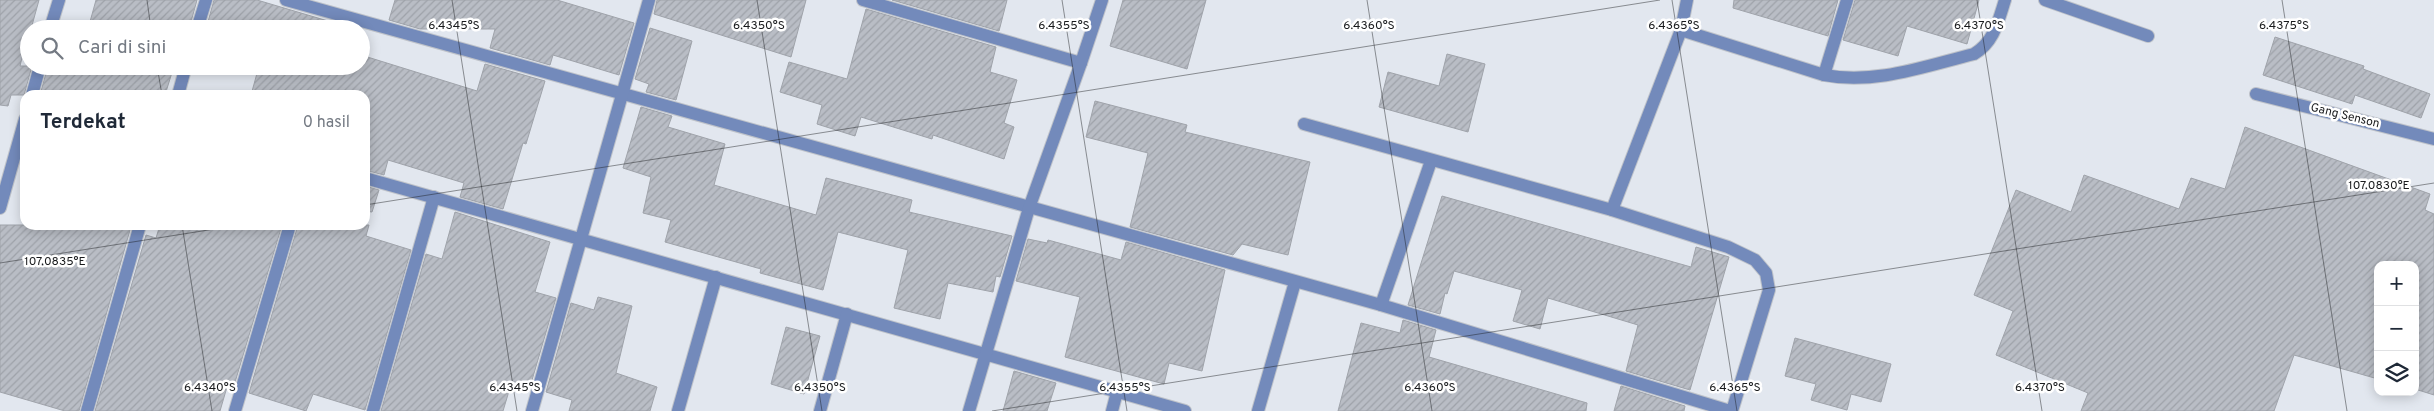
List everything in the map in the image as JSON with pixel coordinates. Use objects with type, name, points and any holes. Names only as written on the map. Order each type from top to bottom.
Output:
[{"type":"street","points":[[52,20],[58,0]]},
{"type":"street","points":[[200,20],[206,0]]},
{"type":"street","points":[[286,0],[357,20]]},
{"type":"street","points":[[532,411],[649,0]]},
{"type":"street","points":[[863,0],[1081,63]]},
{"type":"street","points":[[969,411],[1029,208],[1102,0]]},
{"type":"street","points":[[1612,210],[1632,153],[1654,106],[1681,30],[1687,0]]},
{"type":"street","points":[[1824,75],[1846,0]]},
{"type":"street","points":[[1681,30],[1824,75],[1845,79],[1882,77],[1974,54],[1985,48],[1994,34],[2005,0]]},
{"type":"street","points":[[2045,0],[2148,36]]},
{"type":"street","points":[[370,24],[1382,305],[1731,411],[1769,290],[1766,273],[1756,260],[1728,247],[1612,210],[1304,124]]},
{"type":"street","points":[[33,90],[38,75]]},
{"type":"street","points":[[179,90],[184,75]]},
{"type":"street","name":"Gang Senson","points":[[2256,94],[2434,139]]},
{"type":"street","points":[[0,208],[20,138]]},
{"type":"street","points":[[1382,305],[1431,161]]},
{"type":"street","points":[[370,179],[1185,411]]},
{"type":"street","points":[[373,411],[434,197]]},
{"type":"street","points":[[87,411],[139,230]]},
{"type":"street","points":[[234,411],[288,230]]},
{"type":"street","points":[[678,411],[716,277]]},
{"type":"street","points":[[1258,411],[1296,282]]},
{"type":"street","points":[[820,411],[847,314]]},
{"type":"street","points":[[1112,411],[1117,392]]},
{"type":"building","points":[[0,0],[39,0],[33,20],[20,20],[20,75],[30,75],[25,90],[20,90],[20,95],[11,95],[8,106],[0,105]]},
{"type":"building","points":[[96,0],[197,0],[191,20],[90,20]]},
{"type":"building","points":[[214,0],[257,0],[325,20],[208,20]]},
{"type":"building","points":[[395,0],[557,0],[634,23],[619,75],[553,55],[550,65],[490,48],[495,29],[420,29],[389,20]]},
{"type":"building","points":[[657,0],[806,0],[791,57],[654,14]]},
{"type":"building","points":[[892,0],[1007,0],[999,31]]},
{"type":"building","points":[[1123,0],[1206,0],[1187,69],[1110,46]]},
{"type":"building","points":[[1734,0],[1838,0],[1828,36],[1733,8]]},
{"type":"building","points":[[1855,0],[1979,0],[1967,44],[1907,26],[1898,56],[1843,40]]},
{"type":"building","points":[[866,9],[996,47],[990,72],[1017,80],[1004,123],[1014,127],[1004,159],[933,135],[932,139],[861,117],[855,136],[817,124],[822,105],[780,92],[789,62],[847,79]]},
{"type":"building","points":[[650,28],[692,41],[676,100],[646,92],[649,84],[635,79]]},
{"type":"building","points":[[2275,37],[2364,66],[2363,69],[2430,94],[2421,118],[2355,95],[2352,104],[2263,75]]},
{"type":"building","points":[[1447,54],[1485,64],[1468,132],[1379,107],[1388,72],[1439,86]]},
{"type":"building","points":[[370,58],[477,91],[485,64],[545,81],[526,144],[523,143],[503,209],[460,197],[464,183],[388,160],[384,175],[370,171],[370,90],[252,90],[257,75],[370,75]]},
{"type":"building","points":[[46,75],[171,75],[167,90],[41,90]]},
{"type":"building","points":[[1095,101],[1187,125],[1185,132],[1310,162],[1288,255],[1242,244],[1233,255],[1130,227],[1148,153],[1086,137]]},
{"type":"building","points":[[641,107],[672,116],[668,127],[725,144],[714,185],[816,215],[826,178],[912,200],[909,212],[1012,236],[1000,277],[996,276],[993,292],[948,283],[940,319],[894,308],[908,250],[838,232],[823,290],[760,273],[761,269],[665,242],[671,220],[643,213],[651,177],[623,168]]},
{"type":"building","points":[[2245,127],[2430,194],[2425,210],[2434,214],[2434,395],[2419,390],[2419,261],[2374,261],[2374,378],[2294,355],[2274,411],[2081,411],[2088,393],[1996,355],[2013,311],[1974,295],[2016,190],[2071,212],[2084,175],[2179,209],[2191,178],[2225,189]]},
{"type":"building","points":[[370,187],[379,190],[372,212],[370,212]]},
{"type":"building","points":[[1442,196],[1691,267],[1696,247],[1729,257],[1690,390],[1626,371],[1638,325],[1548,298],[1540,329],[1513,321],[1522,290],[1454,271],[1447,294],[1445,293],[1440,314],[1408,305]]},
{"type":"building","points":[[455,212],[550,242],[535,292],[556,298],[530,387],[512,381],[503,411],[381,411],[426,254],[442,259]]},
{"type":"building","points":[[0,225],[20,225],[20,230],[130,230],[79,411],[65,411],[0,392]]},
{"type":"building","points":[[158,230],[281,230],[233,389],[227,387],[220,411],[95,411],[146,235],[156,238]]},
{"type":"building","points":[[297,230],[368,230],[366,236],[411,250],[365,410],[313,394],[306,411],[249,393]]},
{"type":"building","points":[[1028,239],[1047,243],[1048,240],[1121,260],[1126,242],[1225,270],[1202,371],[1169,363],[1164,384],[1065,357],[1080,297],[1016,281]]},
{"type":"building","points":[[598,297],[632,306],[616,373],[657,387],[650,411],[569,411],[572,400],[546,392],[571,303],[594,310]]},
{"type":"building","points":[[1403,320],[1436,330],[1429,357],[1587,403],[1586,411],[1338,411],[1361,323],[1400,333]]},
{"type":"building","points":[[786,327],[820,336],[804,394],[771,384]]},
{"type":"building","points":[[1795,338],[1891,364],[1881,402],[1851,394],[1847,410],[1811,400],[1816,384],[1785,376]]},
{"type":"building","points":[[1014,371],[1056,383],[1047,411],[1003,411]]},
{"type":"building","points":[[1621,386],[1685,406],[1684,411],[1614,411]]}]
